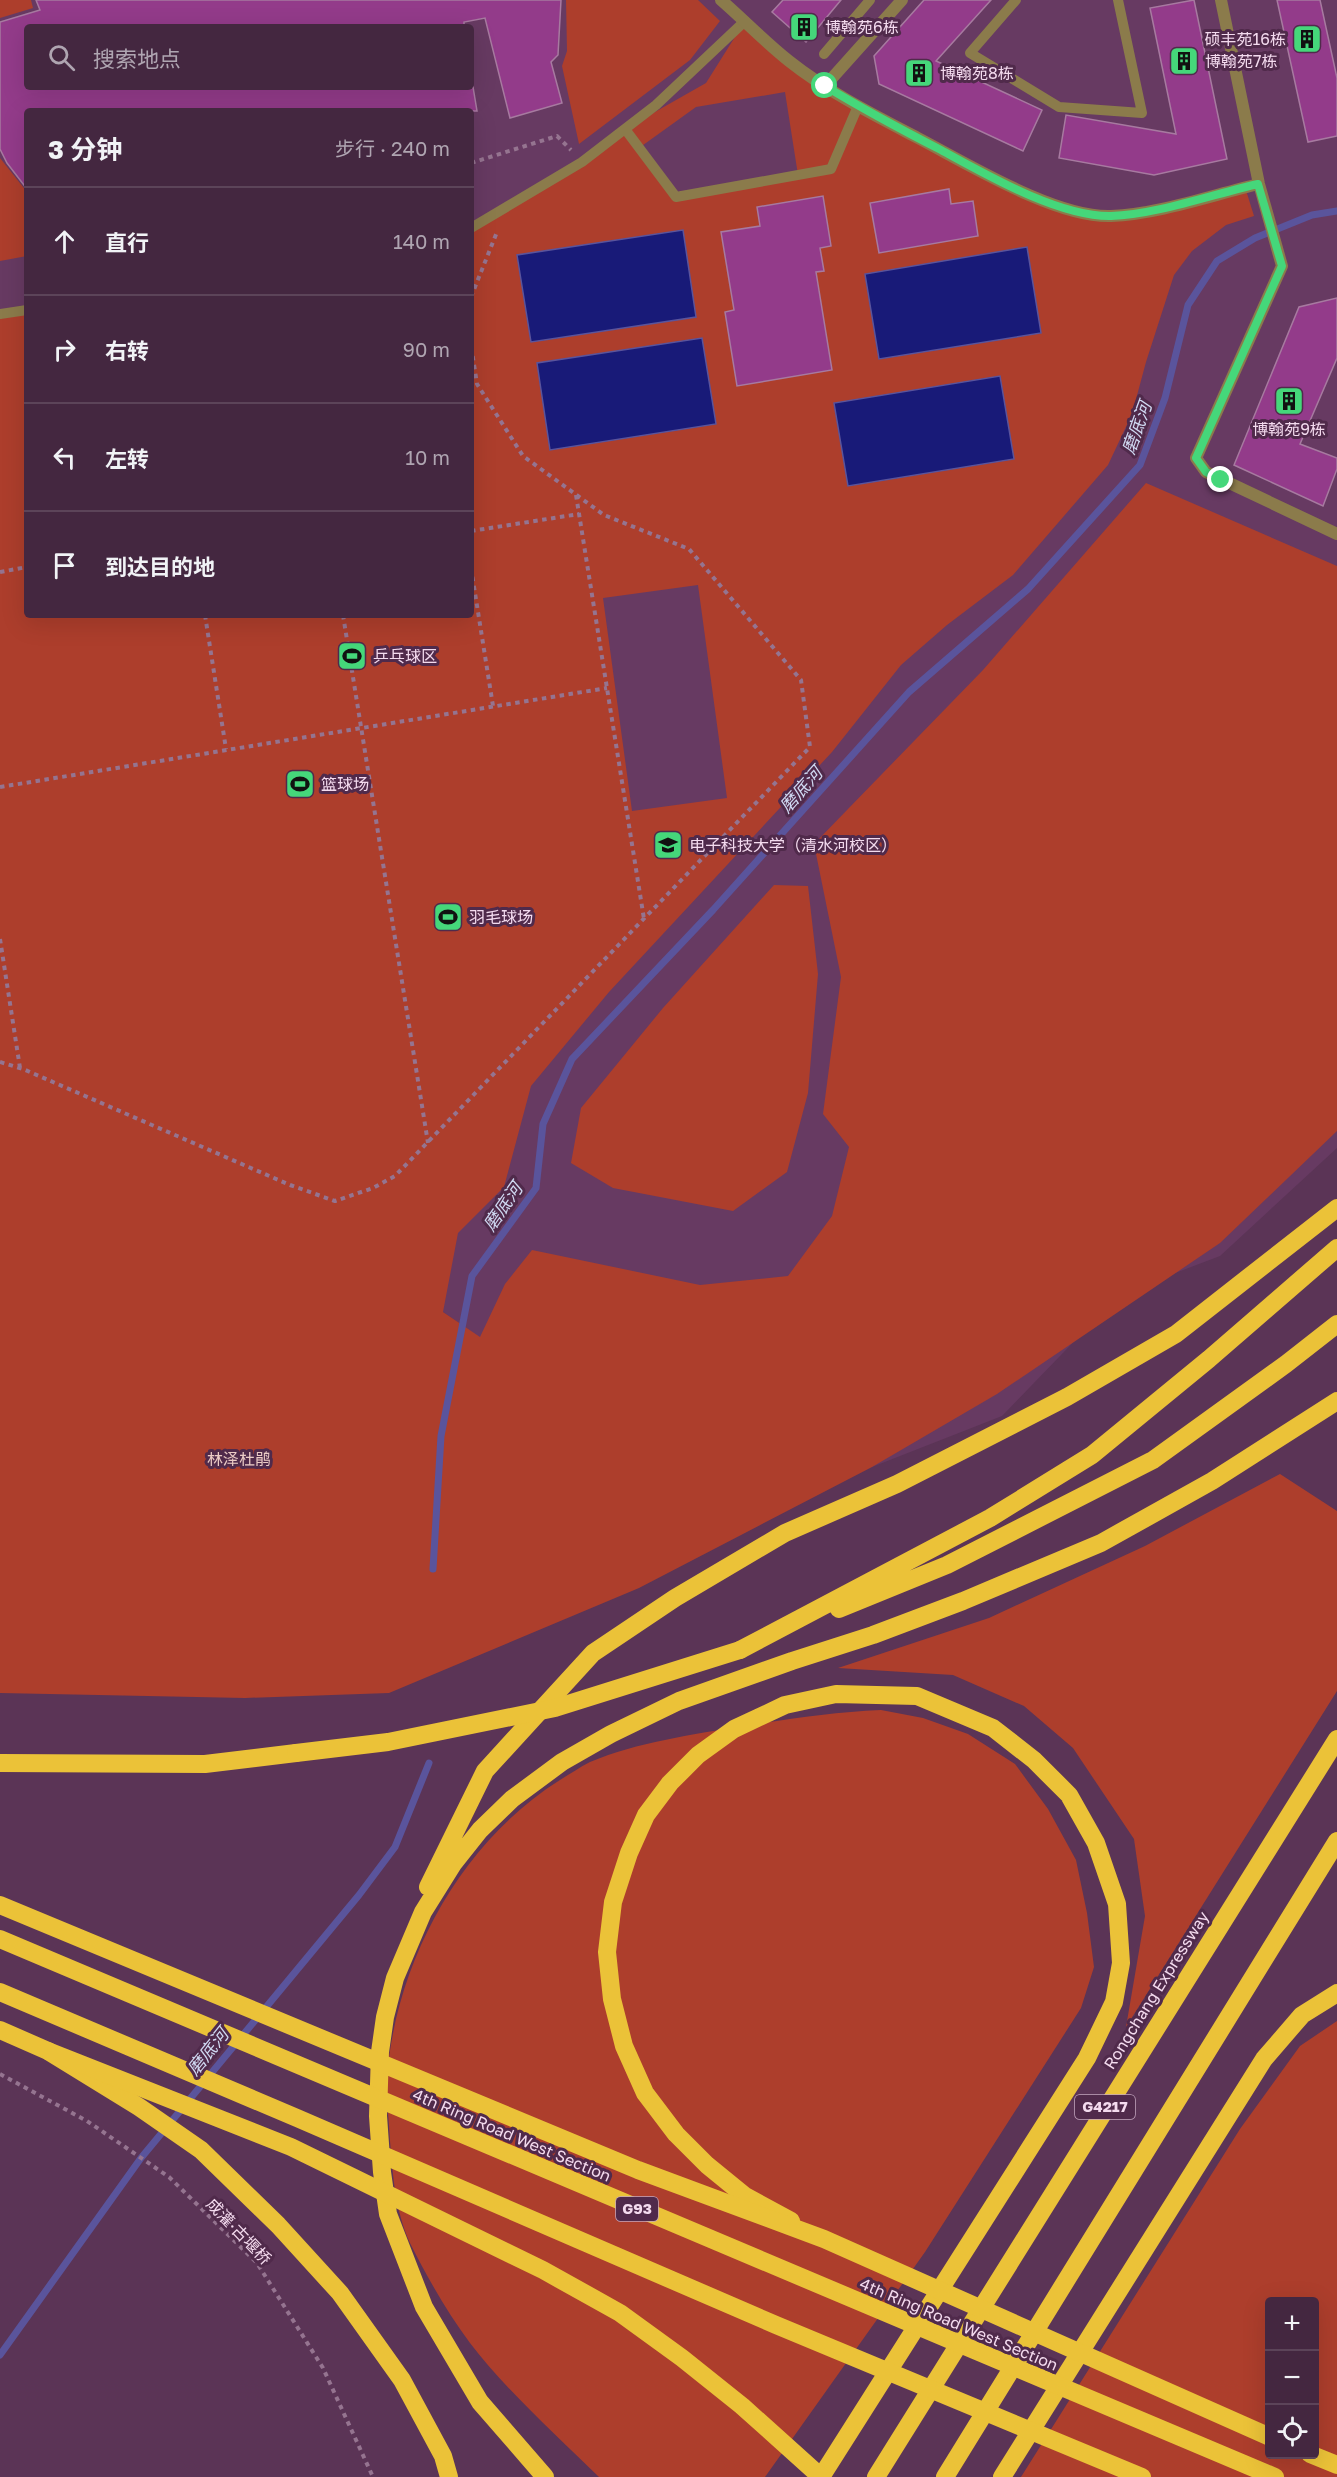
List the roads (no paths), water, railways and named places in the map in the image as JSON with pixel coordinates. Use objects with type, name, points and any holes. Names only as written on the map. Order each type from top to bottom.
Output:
[{"type":"highway","points":[[545,2477],[480,2402],[424,2307],[388,2214],[382,2172],[378,2116],[380,2052],[385,2017],[399,1968],[434,1872],[485,1771],[593,1653],[675,1598],[785,1533],[897,1485],[1067,1397],[1176,1334],[1337,1208]]},
{"type":"highway","points":[[740,1650],[990,1518],[1092,1455],[1209,1359],[1337,1248]]},
{"type":"highway","points":[[0,1763],[205,1764],[388,1742],[555,1708],[740,1650],[947,1565],[1153,1460],[1286,1364],[1337,1324]]},
{"type":"highway","points":[[399,1968],[423,1912],[453,1864],[480,1830],[512,1799],[562,1762],[611,1734],[679,1701],[792,1660],[873,1635],[963,1601],[1101,1543],[1212,1481],[1337,1401]]},
{"type":"highway","points":[[0,2030],[291,2147],[543,2270],[620,2313],[682,2358],[742,2406],[821,2477],[1087,2058],[1114,2002],[1121,1964],[1117,1904],[1096,1843],[1069,1795],[1034,1761],[993,1728],[917,1696],[836,1694],[784,1705],[734,1729],[698,1755],[670,1784],[646,1815],[629,1853],[613,1902],[607,1952],[612,1999],[624,2046],[645,2093],[676,2134],[707,2165],[746,2196],[824,2240]]},
{"type":"highway","name":"Rongchang Expressway","points":[[876,2477],[1337,1739]]},
{"type":"highway","points":[[945,2477],[1337,1840]]},
{"type":"highway","points":[[0,1905],[638,2170],[824,2240],[1265,2435]]},
{"type":"highway","name":"4th Ring Road West Section","points":[[0,1939],[1275,2477]]},
{"type":"highway","points":[[0,1992],[776,2325],[1142,2477]]},
{"type":"highway","points":[[1002,2477],[1264,2059],[1302,2015],[1337,1993]]},
{"type":"highway","points":[[48,2051],[139,2107],[201,2150],[278,2225],[340,2293],[402,2380],[443,2456],[450,2477]]},
{"type":"highway","points":[[1319,2455],[1337,2460]]},
{"type":"highway","points":[[1319,2458],[1337,2465]]},
{"type":"street","points":[[721,0],[789,62],[825,86],[986,174],[1052,204],[1085,214],[1111,216],[1144,212],[1258,184]]},
{"type":"street","points":[[825,86],[902,0]]},
{"type":"street","points":[[1221,0],[1258,184],[1282,266],[1196,458],[1206,472],[1337,534]]},
{"type":"lane","points":[[824,54],[870,0]]},
{"type":"lane","points":[[1016,0],[970,53],[1059,107],[1142,113],[1118,0]]},
{"type":"lane","points":[[474,226],[582,162],[656,105],[745,21]]},
{"type":"lane","points":[[625,129],[676,197],[831,169],[858,106]]},
{"type":"lane","points":[[0,314],[24,310]]},
{"type":"waterway","name":"磨底河","points":[[433,1569],[441,1436],[472,1276],[536,1188],[543,1124],[572,1059],[713,910],[909,692],[1028,589],[1140,465],[1165,398],[1188,305],[1217,261],[1255,238],[1312,215],[1337,211]]},
{"type":"waterway","name":"磨底河","points":[[0,2355],[141,2158],[359,1895],[395,1847],[429,1763]]},
{"type":"place","name":"博翰苑6栋","points":[[804,27]]},
{"type":"place","name":"硕丰苑16栋","points":[[1307,39]]},
{"type":"place","name":"博翰苑7栋","points":[[1184,61]]},
{"type":"place","name":"博翰苑8栋","points":[[919,73]]},
{"type":"place","name":"博翰苑9栋","points":[[1289,401]]},
{"type":"place","name":"乒乓球区","points":[[352,656]]},
{"type":"place","name":"篮球场","points":[[300,784]]},
{"type":"place","name":"电子科技大学（清水河校区）","points":[[668,845]]},
{"type":"place","name":"羽毛球场","points":[[448,917]]},
{"type":"park label","name":"林泽杜鹃","points":[[239,1459]]}]
